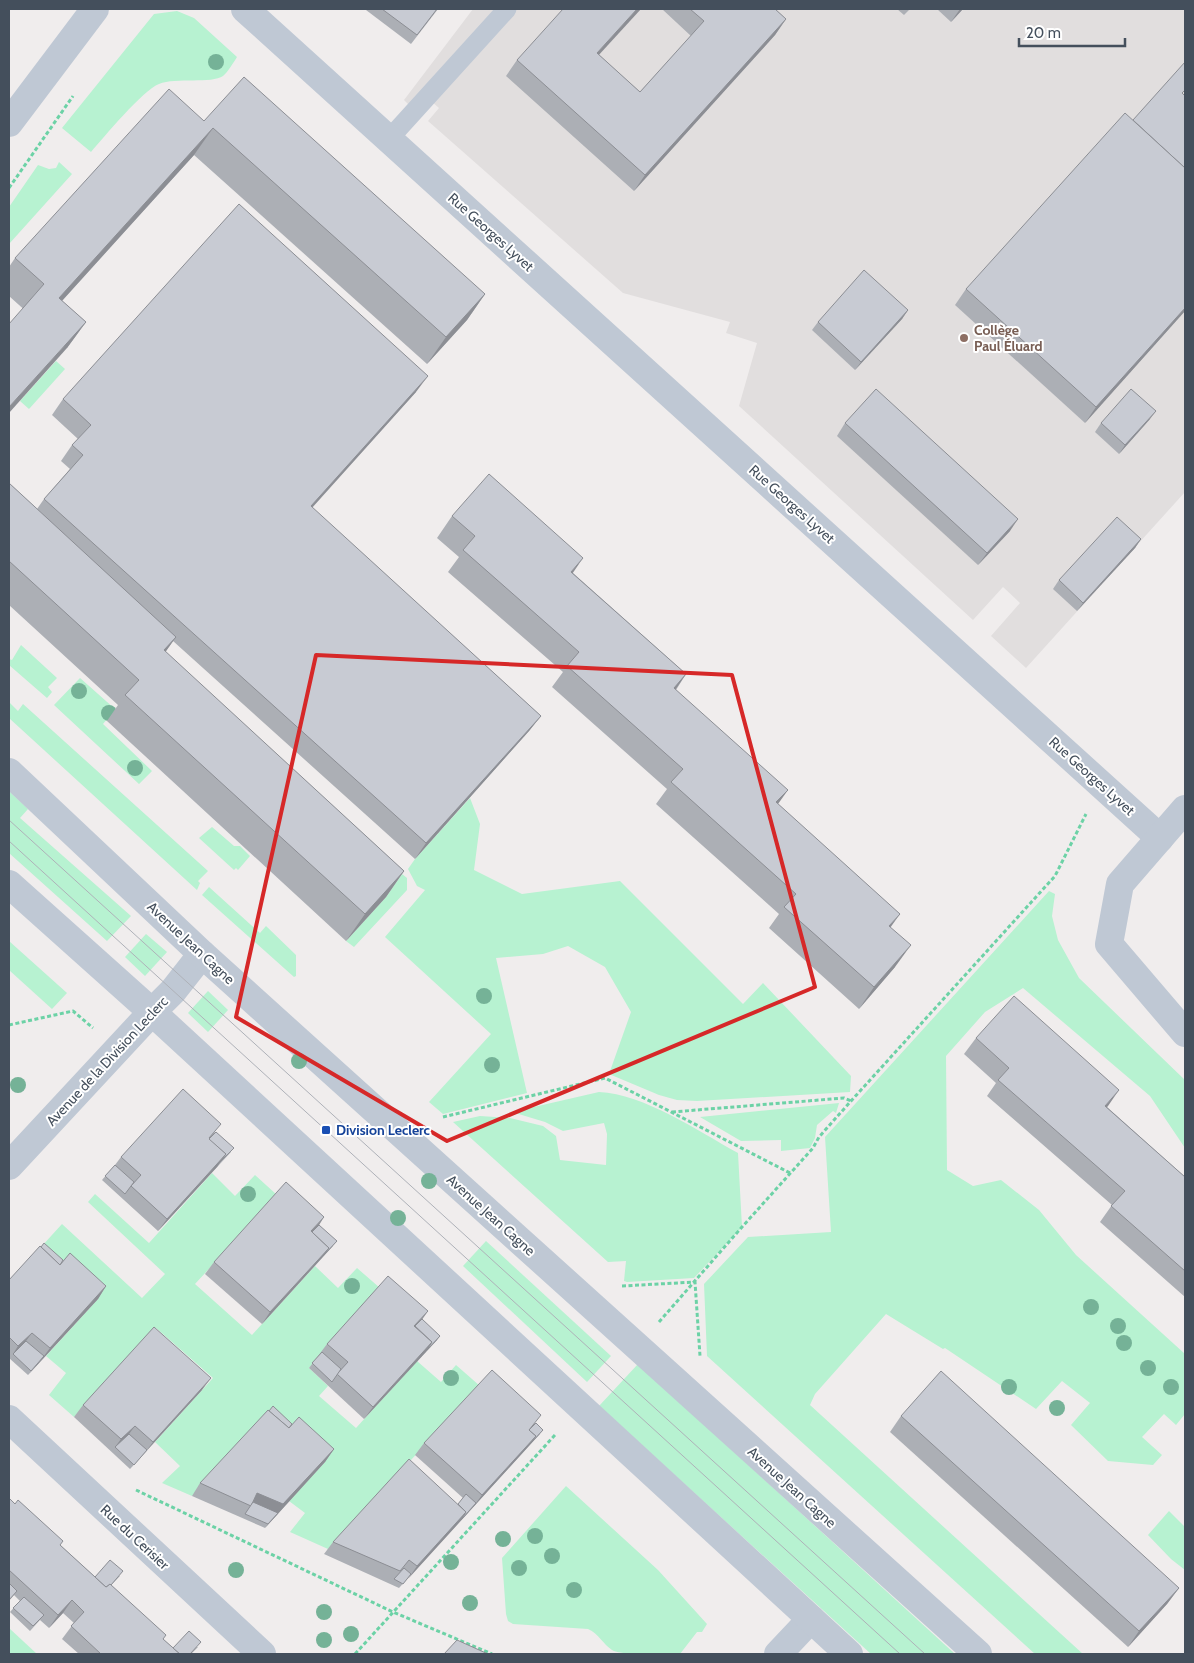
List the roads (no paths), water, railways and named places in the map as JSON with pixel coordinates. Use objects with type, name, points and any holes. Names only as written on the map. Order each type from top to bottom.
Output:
[{"type":"street","points":[[9,122],[95,9]]},
{"type":"street","name":"Rue Georges Lyvet","points":[[245,9],[1160,838]]},
{"type":"street","name":"Avenue Jean Cagne","points":[[9,772],[202,954],[978,1654]]},
{"type":"street","points":[[1185,809],[1120,884],[1109,944],[1185,1033]]},
{"type":"street","points":[[9,884],[152,1012],[849,1654]]},
{"type":"street","name":"Avenue de la Division Leclerc","points":[[9,1166],[173,991],[202,954]]},
{"type":"street","name":"Rue du Cerisier","points":[[9,1419],[262,1654]]},
{"type":"street","points":[[778,1654],[811,1619]]},
{"type":"lane","points":[[389,139],[507,9]]},
{"type":"tram line","points":[[9,820],[925,1654]]},
{"type":"tram line","points":[[9,841],[900,1654]]},
{"type":"place","name":"Collège Paul Éluard","points":[[964,338]]},
{"type":"place","name":"Division Leclerc","points":[[326,1130]]}]
